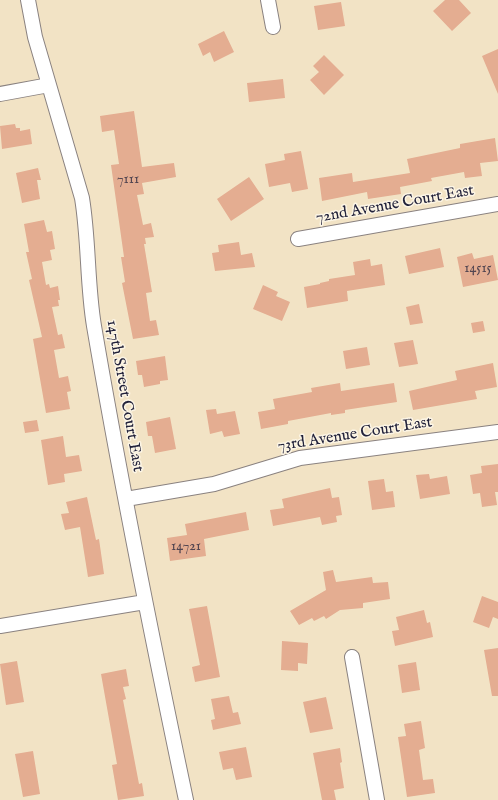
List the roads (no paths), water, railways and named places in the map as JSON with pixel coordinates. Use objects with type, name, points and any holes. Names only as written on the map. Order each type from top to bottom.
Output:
[{"type":"street","name":"147th Street Court East","points":[[28,0],[35,37],[82,198],[86,222],[94,325],[145,602],[186,800]]},
{"type":"street","points":[[268,0],[273,27]]},
{"type":"street","points":[[0,94],[50,85]]},
{"type":"street","name":"72nd Avenue Court East","points":[[298,239],[498,204]]},
{"type":"street","name":"73rd Avenue Court East","points":[[126,499],[214,484],[300,458],[498,432]]},
{"type":"street","points":[[0,626],[145,602]]},
{"type":"street","points":[[352,657],[377,800]]}]
